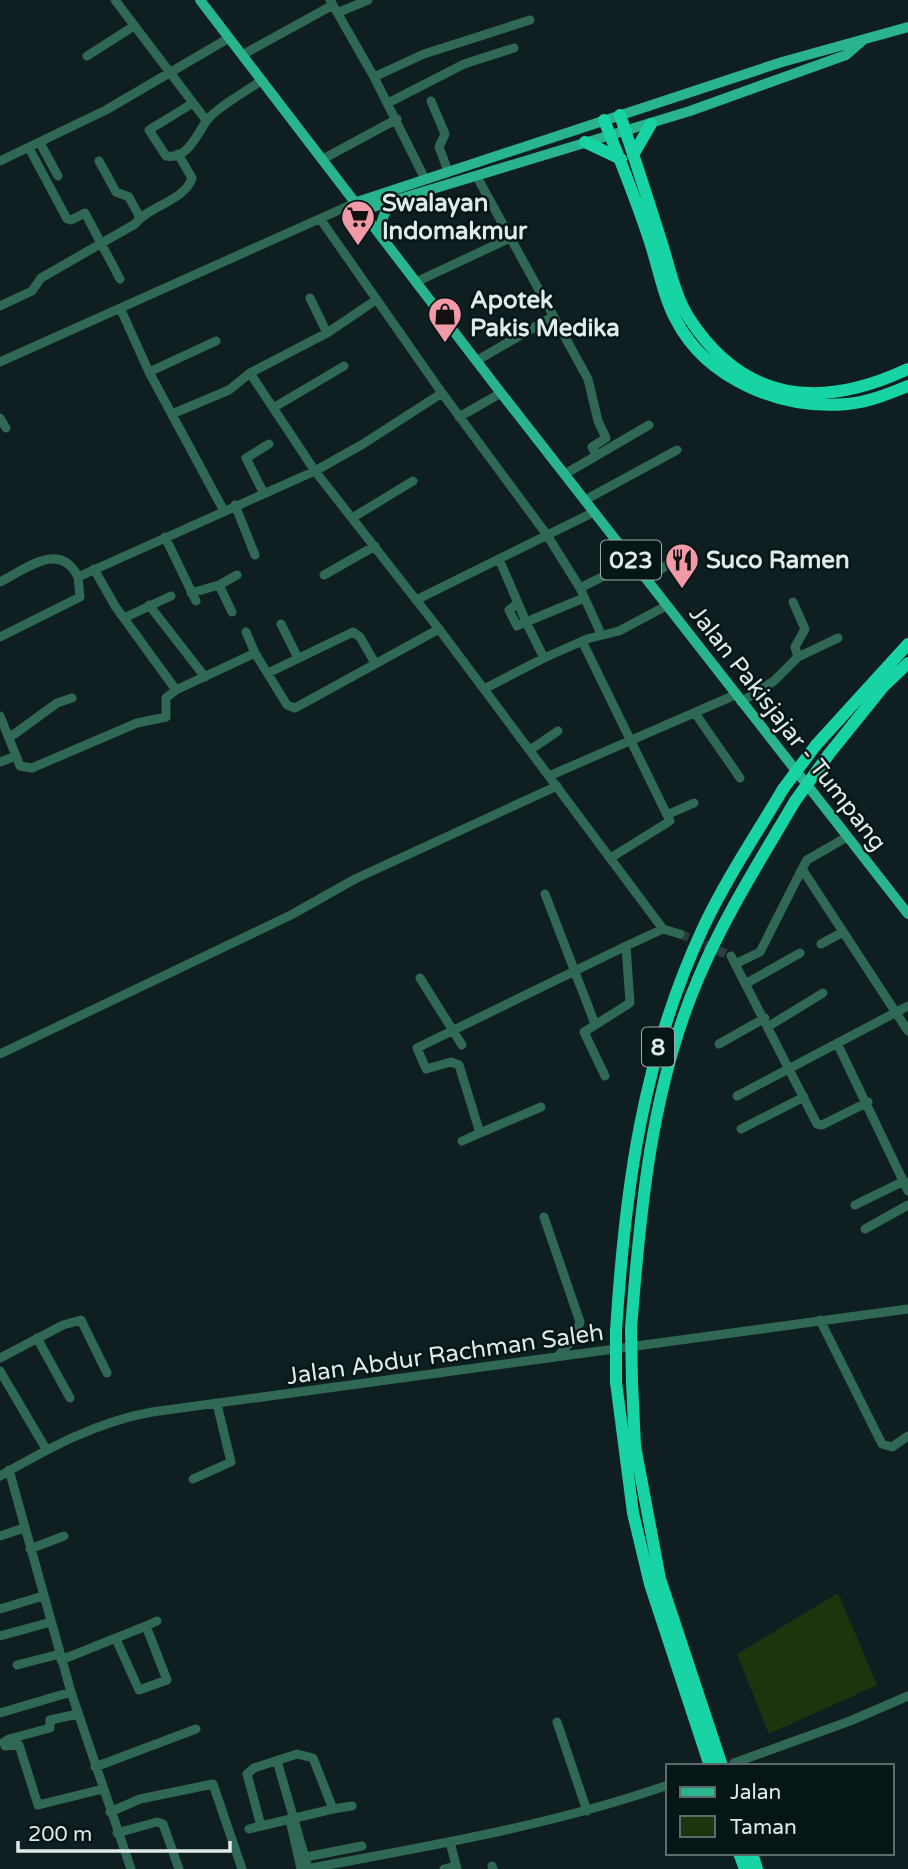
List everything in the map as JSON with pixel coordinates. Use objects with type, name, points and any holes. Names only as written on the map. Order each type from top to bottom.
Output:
[{"type":"highway","points":[[620,115],[625,131],[627,157],[676,320],[701,353],[739,383],[782,400],[812,404],[850,404],[879,398],[908,386]]},
{"type":"highway","points":[[604,120],[610,135],[627,157],[687,316],[725,362],[743,374],[779,389],[808,394],[851,391],[908,369]]},
{"type":"highway","points":[[627,157],[651,124]]},
{"type":"highway","points":[[585,142],[627,157]]},
{"type":"highway","name":"8","points":[[708,1764],[650,1584],[633,1513],[617,1382],[616,1331],[626,1200],[636,1139],[657,1051],[703,927],[783,789],[816,746],[908,644]]},
{"type":"highway","name":"8","points":[[728,1764],[660,1578],[635,1446],[631,1329],[638,1232],[651,1144],[685,1012],[727,918],[795,801],[883,687],[908,663]]},
{"type":"main road","name":"Jalan Pakisjajar - Tumpang","points":[[200,0],[476,361],[908,914]]},
{"type":"main road","points":[[360,206],[425,179],[604,120],[782,62],[908,27]]},
{"type":"main road","points":[[360,206],[393,200],[477,177],[651,124],[846,55],[864,39]]},
{"type":"main road","points":[[378,232],[393,200]]},
{"type":"street","points":[[115,0],[206,120]]},
{"type":"street","points":[[242,55],[334,6],[368,0]]},
{"type":"street","points":[[334,6],[397,119],[425,179]]},
{"type":"street","points":[[374,77],[424,54],[530,20]]},
{"type":"street","points":[[87,56],[134,26]]},
{"type":"street","points":[[0,161],[171,74],[229,38]]},
{"type":"street","points":[[388,103],[464,64],[514,48]]},
{"type":"street","points":[[171,74],[206,120]]},
{"type":"street","points":[[193,103],[149,130],[166,156],[178,154],[200,135],[206,120],[262,80]]},
{"type":"street","points":[[431,101],[445,134],[439,146],[448,171]]},
{"type":"street","points":[[323,159],[397,119]]},
{"type":"street","points":[[40,143],[58,176]]},
{"type":"street","points":[[29,148],[67,219],[71,220],[85,212],[120,279]]},
{"type":"street","points":[[0,306],[33,290],[41,278],[135,224],[139,216],[188,187],[192,178],[178,154]]},
{"type":"street","points":[[99,161],[116,192],[130,197],[139,216]]},
{"type":"street","points":[[477,177],[595,398],[598,421],[606,438],[592,447],[597,455]]},
{"type":"street","points":[[0,362],[321,220],[360,206]]},
{"type":"street","points":[[321,220],[459,417],[547,535],[582,593],[601,634]]},
{"type":"street","points":[[416,282],[510,238]]},
{"type":"street","points":[[310,298],[327,333]]},
{"type":"street","points":[[172,414],[224,393],[250,373],[327,333],[376,300]]},
{"type":"street","points":[[121,310],[149,372],[224,511]]},
{"type":"street","points":[[476,361],[552,317]]},
{"type":"street","points":[[149,372],[216,341]]},
{"type":"street","points":[[273,408],[344,366]]},
{"type":"street","points":[[250,373],[315,471],[439,629],[612,857],[663,929],[680,934]]},
{"type":"street","points":[[78,577],[315,471],[363,444],[442,393]]},
{"type":"street","points":[[459,417],[501,393]]},
{"type":"street","points":[[0,418],[6,428]]},
{"type":"street","points":[[565,474],[649,425]]},
{"type":"street","points":[[263,492],[246,458],[269,444]]},
{"type":"street","points":[[585,500],[677,450]]},
{"type":"street","points":[[352,518],[413,481]]},
{"type":"street","points":[[235,505],[255,555]]},
{"type":"street","points":[[416,600],[594,512]]},
{"type":"street","points":[[165,537],[193,597],[237,575]]},
{"type":"street","points":[[324,575],[375,546]]},
{"type":"street","points":[[0,582],[42,560],[56,557],[66,560],[78,577],[80,597],[0,637]]},
{"type":"street","points":[[647,580],[676,558]]},
{"type":"street","points":[[499,559],[518,603],[509,610],[517,625],[582,593],[632,562]]},
{"type":"street","points":[[94,569],[124,618],[176,690]]},
{"type":"street","points":[[219,585],[232,612]]},
{"type":"street","points":[[124,618],[171,596]]},
{"type":"street","points":[[793,602],[805,629],[794,647],[798,657]]},
{"type":"street","points":[[149,605],[205,677]]},
{"type":"street","points":[[484,689],[544,658],[601,634],[619,631],[666,606]]},
{"type":"street","points":[[526,622],[544,658]]},
{"type":"street","points":[[281,624],[298,658]]},
{"type":"street","points":[[246,632],[287,705],[295,708],[439,629]]},
{"type":"street","points":[[268,673],[353,632],[360,637],[375,663]]},
{"type":"street","points":[[549,776],[695,713],[738,698],[780,676],[798,657],[838,638]]},
{"type":"street","points":[[582,641],[669,814],[670,821],[612,857]]},
{"type":"street","points":[[0,716],[22,768],[32,768],[137,723],[166,717],[166,698],[176,690],[256,653]]},
{"type":"street","points":[[9,738],[57,703],[72,698]]},
{"type":"street","points":[[695,713],[740,779]]},
{"type":"street","points":[[530,750],[558,731]]},
{"type":"street","points":[[0,762],[16,756]]},
{"type":"street","points":[[0,1054],[291,915],[355,879],[557,786]]},
{"type":"street","points":[[669,814],[694,803]]},
{"type":"street","points":[[847,837],[807,860],[760,952],[734,959],[819,1126],[868,1102]]},
{"type":"street","points":[[802,869],[908,1031]]},
{"type":"street","points":[[545,894],[595,1024]]},
{"type":"street","points":[[480,1133],[459,1065],[451,1062],[426,1069],[417,1053],[419,1046],[663,929]]},
{"type":"street","points":[[821,944],[843,932]]},
{"type":"street","points":[[606,1076],[584,1032],[630,1003],[626,946]]},
{"type":"street","points":[[747,983],[800,953]]},
{"type":"street","points":[[420,978],[455,1029],[462,1045]]},
{"type":"street","points":[[719,1044],[823,993]]},
{"type":"street","points":[[737,1096],[908,1006]]},
{"type":"street","points":[[837,1043],[868,1102],[906,1186],[855,1205]]},
{"type":"street","points":[[741,1129],[804,1097]]},
{"type":"street","points":[[462,1141],[541,1107]]},
{"type":"street","points":[[865,1229],[908,1205]]},
{"type":"street","points":[[544,1217],[580,1322],[575,1337],[558,1357]]},
{"type":"street","name":"Jalan Abdur Rachman Saleh","points":[[0,1476],[46,1449],[132,1415],[908,1309]]},
{"type":"street","points":[[0,1358],[37,1338],[81,1320],[107,1373]]},
{"type":"street","points":[[820,1320],[882,1444],[892,1447],[908,1436]]},
{"type":"street","points":[[37,1338],[70,1398]]},
{"type":"street","points":[[0,1371],[46,1449]]},
{"type":"street","points":[[193,1479],[231,1462],[217,1404]]},
{"type":"street","points":[[9,1470],[23,1528],[71,1692],[131,1869]]},
{"type":"street","points":[[0,1536],[23,1528]]},
{"type":"street","points":[[30,1549],[64,1536]]},
{"type":"street","points":[[0,1609],[43,1597]]},
{"type":"street","points":[[17,1665],[61,1657],[116,1639],[157,1621]]},
{"type":"street","points":[[0,1636],[51,1622]]},
{"type":"street","points":[[116,1639],[139,1690],[166,1682],[168,1678],[146,1626]]},
{"type":"street","points":[[0,1713],[71,1692]]},
{"type":"street","points":[[731,1764],[850,1721],[908,1696]]},
{"type":"street","points":[[2,1743],[50,1728],[50,1720],[78,1714]]},
{"type":"street","points":[[556,1722],[587,1811]]},
{"type":"street","points":[[95,1767],[196,1729]]},
{"type":"street","points":[[2,1743],[6,1747],[17,1744],[20,1747],[38,1805],[103,1789]]},
{"type":"street","points":[[261,1826],[247,1774],[254,1768],[297,1754],[313,1758],[333,1809]]},
{"type":"street","points":[[277,1761],[305,1869]]},
{"type":"street","points":[[110,1812],[140,1799],[213,1784],[242,1869]]},
{"type":"street","points":[[305,1869],[355,1865],[587,1811],[666,1786]]},
{"type":"street","points":[[249,1829],[352,1806]]},
{"type":"street","points":[[293,1819],[306,1857],[305,1869]]},
{"type":"street","points":[[117,1833],[157,1822],[163,1824],[179,1869]]},
{"type":"street","points":[[444,1869],[456,1867],[450,1842]]},
{"type":"street","points":[[306,1857],[362,1846]]},
{"type":"green space","points":[[838,1593],[877,1685],[769,1734],[737,1654]]},
{"type":"tunnel","points":[[680,934],[731,956]]},
{"type":"place","name":"Swalayan Indomakmur","points":[[358,247]]},
{"type":"place","name":"Apotek Pakis Medika","points":[[445,344]]},
{"type":"place","name":"Suco Ramen","points":[[682,590]]}]
